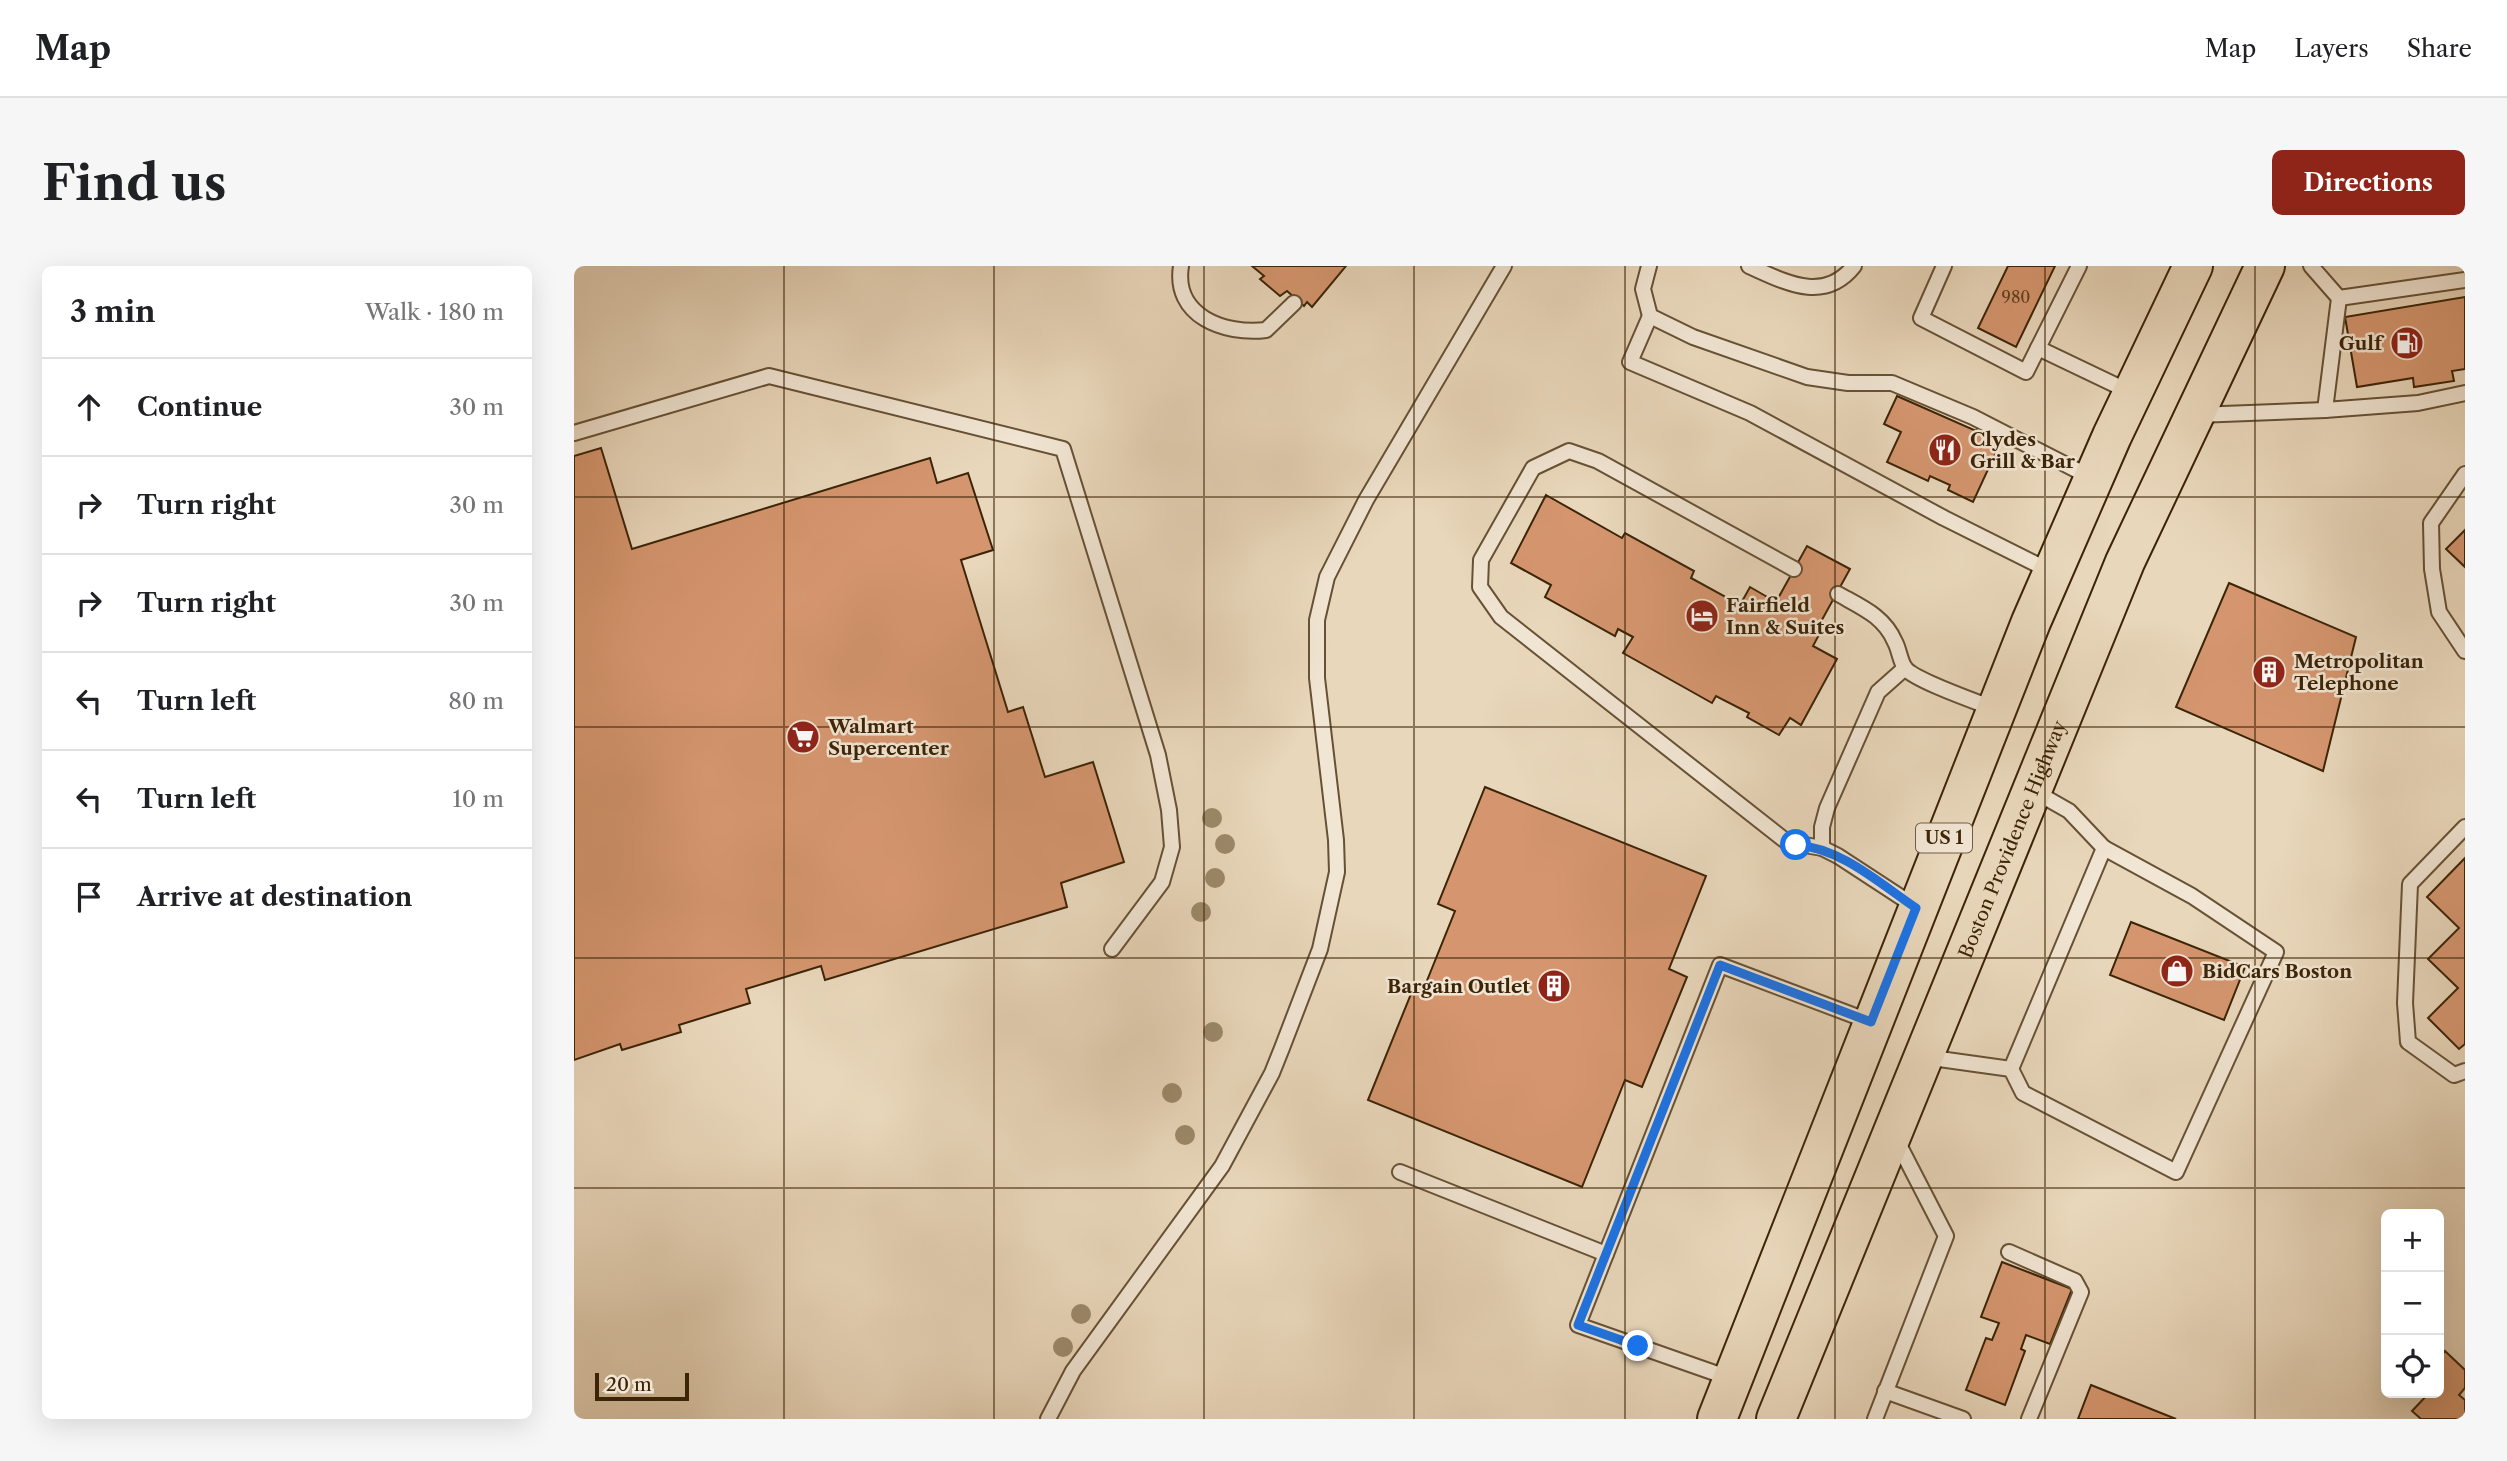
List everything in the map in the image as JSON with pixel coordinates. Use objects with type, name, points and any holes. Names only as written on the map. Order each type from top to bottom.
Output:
[{"type":"main road","name":"US 1","points":[[1717,1419],[1916,908],[2052,572],[2193,266]]},
{"type":"main road","name":"Boston Providence Highway","points":[[1776,1419],[2131,551],[2264,266]]},
{"type":"lane","points":[[1181,266],[1179,281],[1187,302],[1202,316],[1233,332],[1266,330],[1294,303]]},
{"type":"lane","points":[[1048,1419],[1078,1364],[1222,1166],[1272,1073],[1282,1048],[1320,948],[1337,872],[1336,840],[1317,678],[1317,620],[1323,590],[1336,557],[1366,500],[1504,266]]},
{"type":"lane","points":[[1649,266],[1643,289],[1650,316],[1630,362],[1750,413],[1944,518],[2052,572]]},
{"type":"lane","points":[[1749,266],[1789,284],[1822,288],[1845,277],[1854,266]]},
{"type":"lane","points":[[1944,266],[1920,318],[2026,372],[2080,266]]},
{"type":"lane","points":[[2311,266],[2339,298],[2325,410]]},
{"type":"lane","points":[[2339,298],[2465,279]]},
{"type":"lane","points":[[1650,316],[1692,337],[1807,377],[1848,383],[1892,383],[1973,417],[2093,479]]},
{"type":"lane","points":[[2038,348],[2133,393]]},
{"type":"lane","points":[[574,433],[769,376],[1063,449],[1158,755],[1169,810],[1172,847],[1162,882],[1112,949]]},
{"type":"lane","points":[[2193,415],[2418,403],[2465,393]]},
{"type":"lane","points":[[1794,569],[1598,461],[1569,451],[1533,468],[1481,560],[1480,587],[1501,617],[1787,842],[1822,848],[1916,908]]},
{"type":"lane","points":[[2465,474],[2431,523],[2431,569],[2439,612],[2465,651]]},
{"type":"lane","points":[[1838,594],[1875,614],[1884,623],[1896,642],[1905,668],[1917,676],[1996,710]]},
{"type":"lane","points":[[1822,848],[1822,827],[1827,808],[1878,692],[1905,668]]},
{"type":"lane","points":[[2031,790],[2069,811],[2104,848],[2192,896],[2276,952],[2176,1172],[2023,1093],[2011,1069],[2104,848]]},
{"type":"lane","points":[[2465,827],[2410,884],[2405,1003],[2408,1042],[2454,1074],[2465,1072]]},
{"type":"lane","points":[[1732,1379],[1578,1325],[1720,965],[1871,1022]]},
{"type":"lane","points":[[1923,1056],[2011,1069]]},
{"type":"lane","points":[[1875,1419],[1946,1236],[1892,1132]]},
{"type":"lane","points":[[1400,1172],[1606,1254]]},
{"type":"lane","points":[[2009,1252],[2075,1281],[2081,1292],[2029,1419]]},
{"type":"lane","points":[[1885,1391],[1963,1419]]},
{"type":"building","points":[[1252,266],[1346,266],[1312,307],[1307,302],[1304,306],[1287,291],[1280,296],[1260,279],[1264,276]]},
{"type":"building","points":[[2008,266],[2055,266],[2016,347],[1978,328]]},
{"type":"building","name":"Gulf","points":[[2465,297],[2465,369],[2452,371],[2454,381],[2414,387],[2413,378],[2357,387],[2345,317]]},
{"type":"building","name":"Clydes Grill & Bar","points":[[1897,396],[1976,431],[1978,426],[2003,437],[1973,502],[1948,490],[1950,485],[1930,476],[1928,481],[1887,462],[1901,432],[1884,424]]},
{"type":"building","name":"Walmart Supercenter","points":[[601,448],[632,549],[930,458],[937,483],[968,473],[993,550],[961,560],[1008,712],[1023,707],[1045,777],[1093,762],[1124,862],[1061,883],[1067,907],[825,980],[821,966],[746,989],[750,1003],[679,1025],[681,1032],[622,1050],[620,1044],[574,1060],[574,456]]},
{"type":"building","name":"Fairfield Inn & Suites","points":[[1546,495],[1622,538],[1625,533],[1694,571],[1691,578],[1740,605],[1750,587],[1776,602],[1807,546],[1850,569],[1818,627],[1822,629],[1813,646],[1837,659],[1801,725],[1790,718],[1779,735],[1747,717],[1749,713],[1716,696],[1712,703],[1623,653],[1633,637],[1618,629],[1615,636],[1545,597],[1551,585],[1511,563]]},
{"type":"building","points":[[2465,530],[2465,567],[2446,549]]},
{"type":"building","name":"Metropolitan Telephone","points":[[2229,583],[2356,637],[2323,771],[2176,707]]},
{"type":"building","name":"Bargain Outlet","points":[[1485,787],[1706,876],[1669,969],[1687,977],[1642,1087],[1625,1080],[1582,1187],[1368,1100],[1415,984],[1424,988],[1455,911],[1438,904]]},
{"type":"building","points":[[2465,858],[2465,1044],[2459,1049],[2428,1018],[2458,988],[2428,959],[2459,928],[2427,897]]},
{"type":"building","name":"BidCars Boston","points":[[2131,922],[2245,967],[2224,1020],[2110,975]]},
{"type":"building","points":[[2002,1262],[2072,1289],[2050,1344],[2026,1335],[2021,1349],[2025,1351],[2005,1405],[1966,1390],[1986,1338],[1992,1340],[1999,1323],[1981,1317]]},
{"type":"building","points":[[2444,1352],[2465,1370],[2465,1388],[2459,1395],[2465,1400],[2465,1414],[2461,1419],[2421,1419],[2412,1411],[2424,1398],[2444,1398]]},
{"type":"building","points":[[2091,1385],[2176,1419],[2078,1419]]},
{"type":"place","name":"Gulf","points":[[2407,343]]},
{"type":"place","name":"Clydes Grill & Bar","points":[[1945,450]]},
{"type":"place","name":"Fairfield Inn & Suites","points":[[1702,616]]},
{"type":"place","name":"Metropolitan Telephone","points":[[2269,672]]},
{"type":"place","name":"Walmart Supercenter","points":[[803,737]]},
{"type":"place","name":"BidCars Boston","points":[[2177,971]]},
{"type":"place","name":"Bargain Outlet","points":[[1554,986]]},
{"type":"route","points":[[1638,1346],[1578,1325],[1720,965],[1871,1022],[1916,908],[1838,856],[1822,848],[1796,845]]}]
